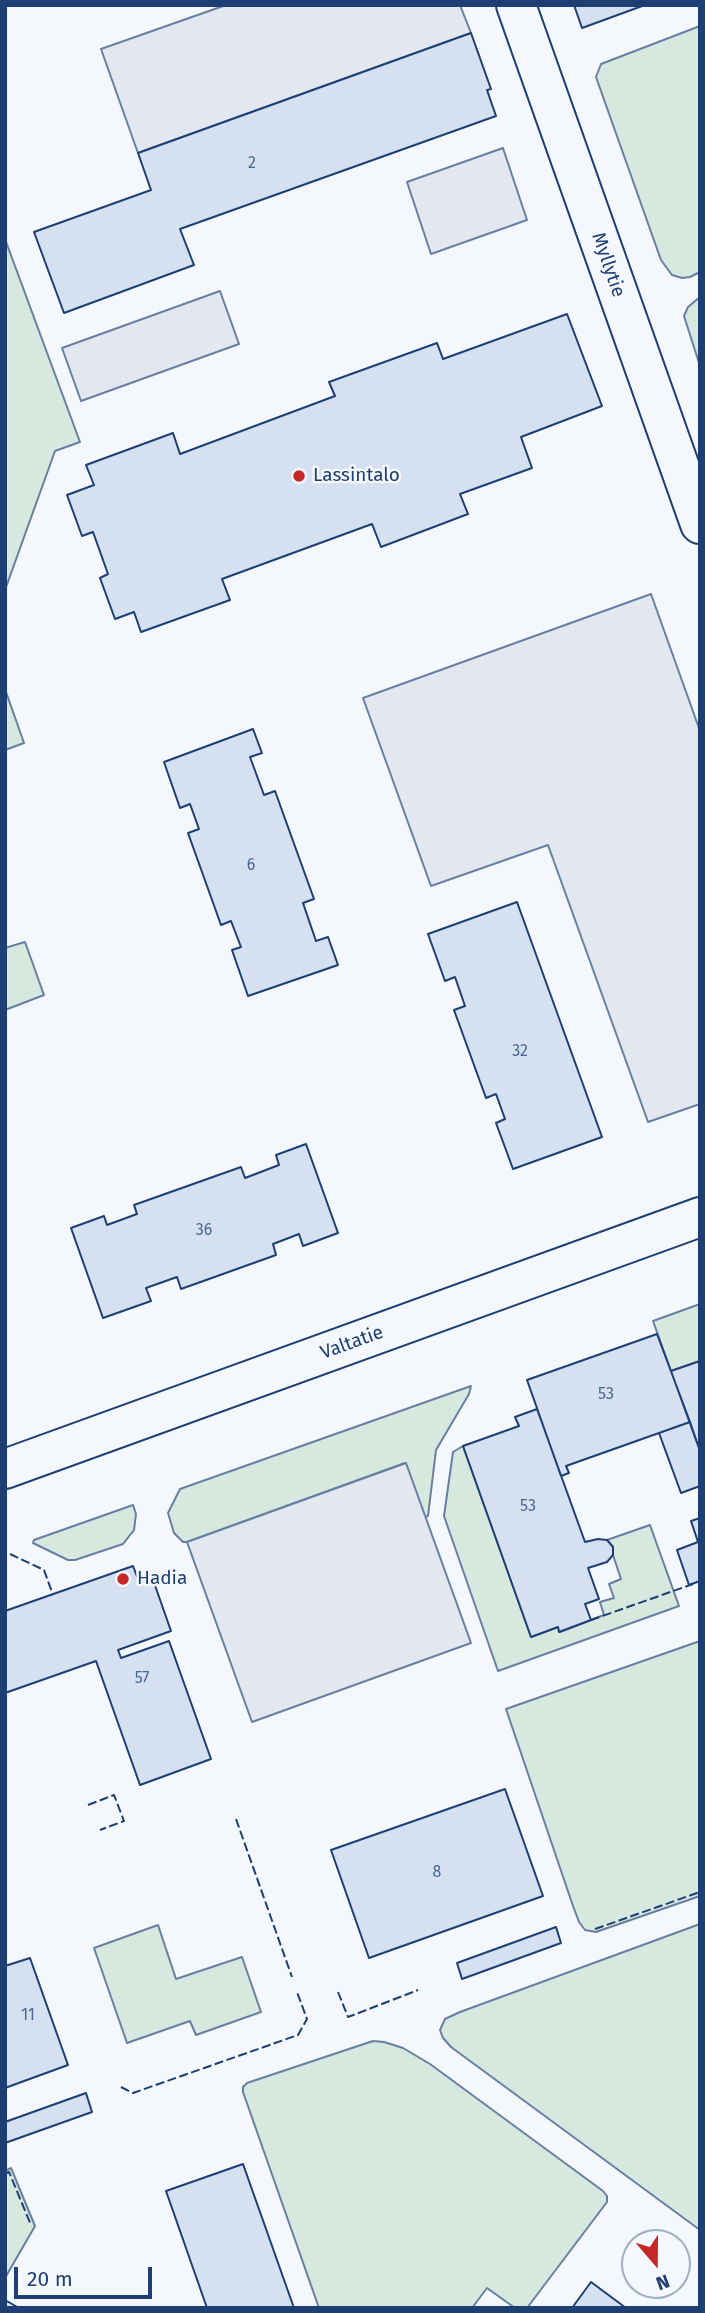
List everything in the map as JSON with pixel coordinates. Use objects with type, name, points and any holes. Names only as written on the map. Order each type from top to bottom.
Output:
[{"type":"street","name":"Myllytie","points":[[516,5],[700,524]]},
{"type":"street","name":"Valtatie","points":[[5,1469],[700,1217]]},
{"type":"shaded area","points":[[226,5],[460,5],[471,33],[138,153],[101,49]]},
{"type":"shaded area","points":[[700,26],[700,272],[682,278],[672,275],[661,260],[596,77],[601,64]]},
{"type":"shaded area","points":[[503,148],[527,220],[431,254],[407,182]]},
{"type":"shaded area","points":[[5,239],[80,442],[55,451],[5,590]]},
{"type":"shaded area","points":[[220,291],[239,344],[81,401],[62,348]]},
{"type":"shaded area","points":[[700,297],[700,366],[684,316],[688,307]]},
{"type":"shaded area","points":[[651,594],[700,731],[700,1104],[648,1122],[548,845],[431,886],[363,698]]},
{"type":"shaded area","points":[[5,689],[24,743],[5,750]]},
{"type":"shaded area","points":[[25,942],[44,995],[5,1010],[5,948]]},
{"type":"shaded area","points":[[700,1304],[700,1361],[671,1371],[653,1321]]},
{"type":"shaded area","points":[[471,1386],[436,1450],[428,1516],[425,1517],[405,1463],[187,1542],[183,1542],[174,1533],[168,1513],[180,1489]]},
{"type":"shaded area","points":[[463,1446],[531,1637],[558,1627],[560,1632],[604,1615],[600,1602],[614,1598],[609,1584],[621,1579],[613,1547],[607,1540],[650,1525],[679,1606],[498,1671],[444,1516],[453,1452]]},
{"type":"shaded area","points":[[406,1463],[471,1643],[252,1722],[187,1542]]},
{"type":"shaded area","points":[[133,1505],[136,1514],[134,1530],[123,1544],[68,1560],[33,1543],[34,1540]]},
{"type":"shaded area","points":[[700,1641],[700,1896],[596,1932],[585,1930],[573,1906],[506,1709]]},
{"type":"shaded area","points":[[700,1924],[700,2230],[451,2047],[440,2030],[445,2019],[460,2012]]},
{"type":"shaded area","points":[[158,1925],[176,1979],[242,1957],[261,2012],[196,2035],[190,2021],[127,2043],[94,1948]]},
{"type":"shaded area","points":[[373,2041],[403,2048],[430,2064],[607,2196],[607,2202],[527,2308],[515,2308],[487,2288],[472,2308],[319,2308],[243,2087],[247,2083]]},
{"type":"shaded area","points":[[11,2168],[35,2226],[5,2278],[5,2171]]},
{"type":"building","points":[[574,5],[645,5],[582,28]]},
{"type":"building","points":[[471,33],[491,89],[487,90],[496,116],[180,229],[194,265],[64,313],[34,232],[151,190],[138,153]]},
{"type":"building","name":"Lassintalo","points":[[567,314],[602,406],[521,437],[532,468],[460,494],[468,514],[381,547],[372,524],[222,579],[230,600],[141,632],[134,612],[115,619],[100,578],[108,574],[93,532],[82,536],[67,495],[94,485],[86,465],[173,433],[180,454],[335,396],[329,382],[437,343],[443,359]]},
{"type":"building","points":[[253,729],[262,753],[250,757],[264,795],[275,791],[314,899],[303,903],[316,941],[328,937],[338,965],[248,996],[232,950],[241,947],[231,921],[221,925],[188,833],[199,829],[190,804],[180,808],[164,762]]},
{"type":"building","points":[[517,902],[602,1137],[513,1169],[496,1123],[505,1119],[496,1094],[486,1098],[454,1010],[465,1006],[455,977],[445,981],[428,934]]},
{"type":"building","points":[[306,1144],[338,1233],[303,1246],[299,1234],[273,1244],[276,1255],[181,1289],[177,1277],[146,1288],[151,1301],[103,1318],[71,1228],[104,1216],[107,1225],[137,1214],[134,1205],[241,1167],[245,1178],[279,1165],[276,1155]]},
{"type":"building","points":[[657,1334],[690,1422],[566,1466],[569,1473],[561,1476],[527,1380]]},
{"type":"building","points":[[700,1361],[700,1451],[671,1371]]},
{"type":"building","points":[[537,1409],[585,1542],[607,1540],[613,1547],[613,1555],[607,1562],[588,1568],[599,1599],[585,1604],[591,1620],[559,1632],[558,1627],[531,1637],[463,1446],[519,1426],[515,1417]]},
{"type":"building","points":[[690,1422],[700,1451],[700,1486],[681,1493],[659,1433]]},
{"type":"building","points":[[700,1518],[700,1581],[689,1585],[677,1550],[698,1542],[691,1521]]},
{"type":"building","points":[[133,1566],[138,1579],[151,1574],[171,1631],[118,1650],[121,1658],[169,1641],[211,1759],[140,1785],[96,1661],[5,1693],[5,1611]]},
{"type":"building","points":[[505,1789],[543,1896],[369,1958],[331,1850]]},
{"type":"building","points":[[556,1927],[561,1943],[462,1979],[457,1963]]},
{"type":"building","points":[[30,1958],[68,2065],[5,2088],[5,1966]]},
{"type":"building","points":[[86,2093],[92,2112],[5,2143],[5,2122]]},
{"type":"building","points":[[243,2164],[294,2308],[207,2308],[166,2191]]},
{"type":"building","points":[[591,2282],[626,2308],[572,2308]]},
{"type":"building","points":[[5,2300],[19,2308],[5,2308]]},
{"type":"fence","points":[[10,1554],[44,1570],[53,1595]]},
{"type":"fence","points":[[591,1620],[693,1584]]},
{"type":"fence","points":[[88,1805],[114,1795],[124,1821],[100,1830]]},
{"type":"fence","points":[[236,1819],[292,1977]]},
{"type":"fence","points":[[595,1929],[700,1892]]},
{"type":"fence","points":[[338,1992],[348,2017],[418,1990]]},
{"type":"fence","points":[[121,2087],[133,2093],[298,2035],[307,2019],[297,1992]]},
{"type":"fence","points":[[5,2174],[9,2172],[31,2225]]},
{"type":"place","name":"Lassintalo","points":[[299,476]]},
{"type":"place","name":"Hadia","points":[[123,1579]]}]
